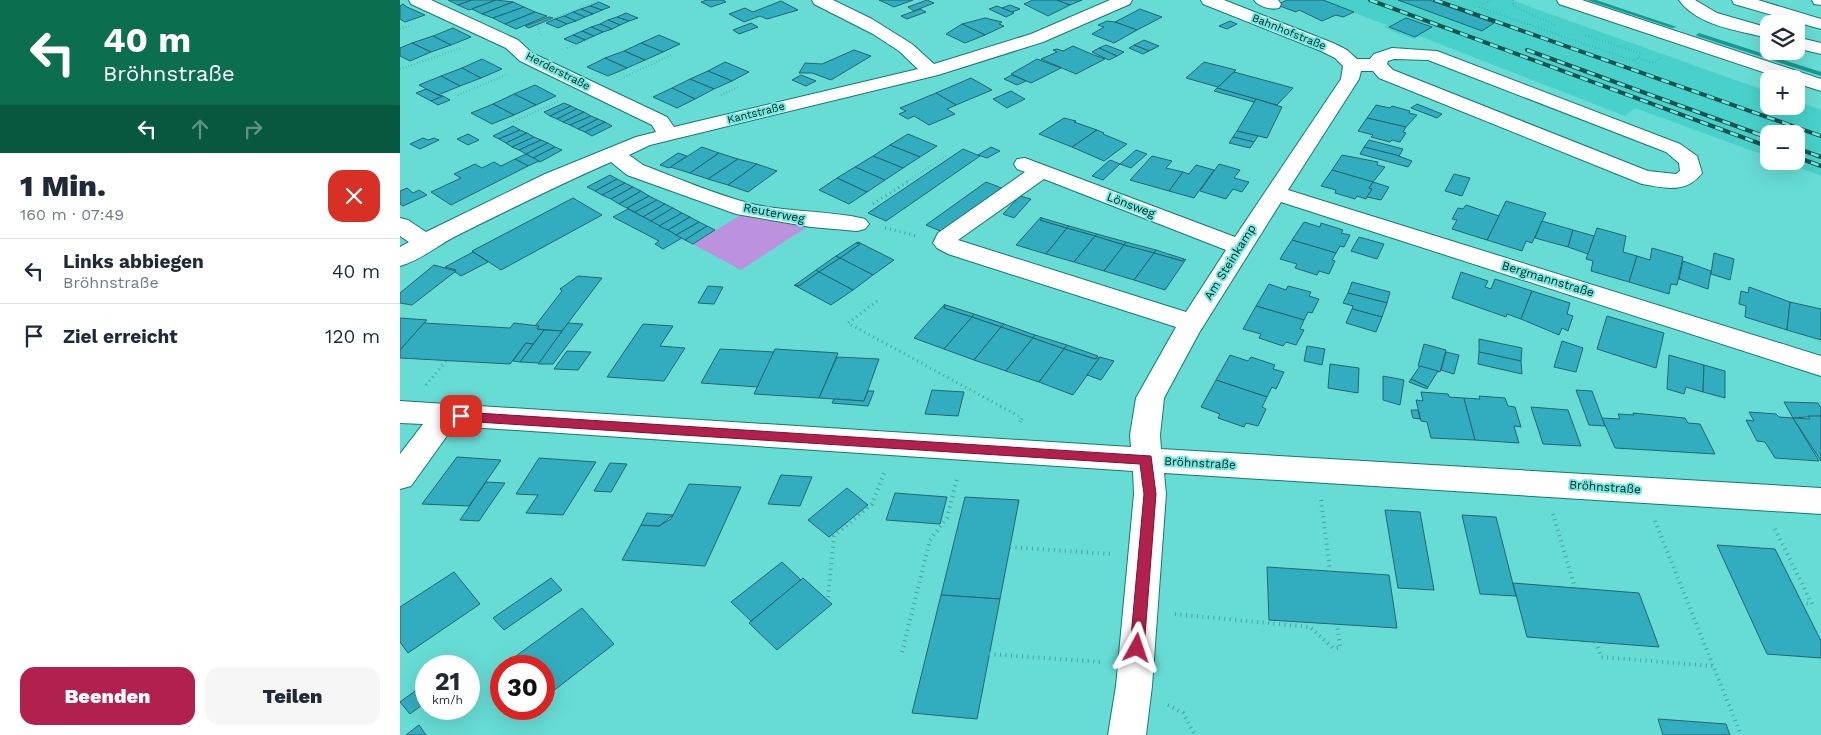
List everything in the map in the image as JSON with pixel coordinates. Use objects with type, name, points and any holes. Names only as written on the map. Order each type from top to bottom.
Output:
[{"type":"street","name":"Herderstraße","points":[[416,0],[512,44],[526,57],[660,121],[668,134]]},
{"type":"street","points":[[820,0],[892,35],[912,50],[931,71]]},
{"type":"street","name":"Kantstraße","points":[[400,258],[425,242],[561,175],[613,153],[668,134],[931,71],[1036,38],[1124,0]]},
{"type":"street","name":"Bahnhofstraße","points":[[1209,0],[1341,54],[1351,72]]},
{"type":"street","points":[[1565,0],[1821,84]]},
{"type":"street","points":[[1687,0],[1690,7],[1703,13],[1760,30]]},
{"type":"street","points":[[1740,0],[1821,24]]},
{"type":"street","points":[[1805,45],[1821,49]]},
{"type":"street","points":[[1392,52],[1430,55],[1673,148],[1689,160],[1691,173],[1682,182],[1663,182],[1642,177],[1386,74],[1378,65],[1380,58],[1392,52]]},
{"type":"street","points":[[1351,72],[1378,65]]},
{"type":"street","name":"Am Steinkamp","points":[[1127,735],[1134,686],[1150,494],[1145,435],[1150,398],[1192,322],[1351,72]]},
{"type":"street","name":"Reuterweg","points":[[613,153],[635,170],[744,209],[811,220],[850,224]]},
{"type":"street","name":"Lönsweg","points":[[945,243],[946,238],[1031,166],[1240,247]]},
{"type":"street","name":"Bergmannstraße","points":[[1274,193],[1821,366]]},
{"type":"street","points":[[400,225],[425,242]]},
{"type":"street","points":[[945,243],[956,249],[1192,322]]},
{"type":"street","name":"Bröhnstraße","points":[[400,412],[964,450],[1821,501]]},
{"type":"street","points":[[400,477],[446,415]]},
{"type":"path","points":[[543,41],[537,25],[597,2],[592,0]]},
{"type":"path","points":[[1491,0],[1479,7],[1634,60],[1642,54],[1580,33]]},
{"type":"path","points":[[1513,0],[1513,6],[1518,9],[1562,27]]},
{"type":"path","points":[[1427,8],[1437,3]]},
{"type":"path","points":[[1432,5],[1462,17]]},
{"type":"path","points":[[1456,18],[1462,17],[1466,13]]},
{"type":"path","points":[[1400,31],[1416,22]]},
{"type":"path","points":[[400,69],[409,68],[493,35]]},
{"type":"path","points":[[1638,58],[1654,63],[1666,54]]},
{"type":"path","points":[[508,124],[671,56]]},
{"type":"path","points":[[458,95],[537,62]]},
{"type":"path","points":[[850,224],[946,156]]},
{"type":"path","points":[[850,224],[901,231],[945,243]]},
{"type":"path","points":[[877,301],[848,323],[1022,418],[1016,429]]},
{"type":"path","points":[[423,389],[446,360]]},
{"type":"path","points":[[902,652],[930,540],[947,518],[964,450]]},
{"type":"path","points":[[828,597],[834,536],[872,504],[887,463]]},
{"type":"path","points":[[1320,492],[1330,572]]},
{"type":"path","points":[[1551,507],[1575,588]]},
{"type":"path","points":[[1652,514],[1740,735]]},
{"type":"path","points":[[1770,521],[1812,604],[1802,603]]},
{"type":"path","points":[[1010,546],[1118,554]]},
{"type":"path","points":[[1164,613],[1310,627],[1333,648],[1340,648],[1337,624]]},
{"type":"path","points":[[1596,642],[1601,657],[1713,666]]},
{"type":"path","points":[[989,654],[1106,663]]},
{"type":"path","points":[[1166,703],[1183,713],[1195,735]]},
{"type":"shaded area","points":[[1319,0],[1511,0],[1760,89],[1760,115],[1805,115],[1805,104],[1821,110],[1821,176],[1805,170],[1805,125],[1760,125],[1760,154],[1635,108],[1625,116],[1419,36],[1414,39],[1397,33],[1384,27],[1387,25]]},
{"type":"shaded area","points":[[744,213],[810,225],[741,270],[693,244]]},
{"type":"building","points":[[448,0],[472,0],[458,5]]},
{"type":"building","points":[[472,0],[496,0],[469,10],[458,5]]},
{"type":"building","points":[[496,0],[513,2],[482,14],[472,9]]},
{"type":"building","points":[[723,0],[726,2],[711,7],[701,2]]},
{"type":"building","points":[[879,0],[913,0],[894,7]]},
{"type":"building","points":[[927,0],[934,3],[914,11],[908,7]]},
{"type":"building","points":[[1033,0],[1057,0],[1070,5],[1048,16],[1024,4]]},
{"type":"building","points":[[1057,0],[1082,0],[1070,5]]},
{"type":"building","points":[[1287,0],[1323,0],[1354,12],[1343,17],[1336,15],[1322,21],[1299,10],[1296,12],[1277,5]]},
{"type":"building","points":[[1398,0],[1429,0],[1494,23],[1482,31]]},
{"type":"building","points":[[781,1],[798,10],[767,19],[760,16],[744,22],[729,14],[745,8],[753,12]]},
{"type":"building","points":[[513,2],[524,7],[493,18],[482,14]]},
{"type":"building","points":[[599,2],[610,7],[602,10],[590,6]]},
{"type":"building","points":[[403,4],[425,15],[405,22],[400,19],[400,6]]},
{"type":"building","points":[[1010,5],[1020,9],[1012,12],[1002,8]]},
{"type":"building","points":[[590,6],[602,10],[593,14],[581,9]]},
{"type":"building","points":[[997,6],[1014,13],[1006,17],[989,9]]},
{"type":"building","points":[[524,7],[535,12],[505,24],[493,18]]},
{"type":"building","points":[[581,9],[593,14],[585,17],[573,12]]},
{"type":"building","points":[[920,9],[926,12],[907,19],[901,16]]},
{"type":"building","points":[[1140,9],[1162,17],[1137,30],[1115,22]]},
{"type":"building","points":[[535,12],[547,16],[516,29],[505,24]]},
{"type":"building","points":[[573,12],[585,17],[576,21],[564,16]]},
{"type":"building","points":[[626,13],[638,18],[629,21],[617,17]]},
{"type":"building","points":[[564,16],[576,21],[567,24],[555,19]]},
{"type":"building","points":[[549,17],[553,18],[529,28],[525,26]]},
{"type":"building","points":[[617,17],[629,21],[620,25],[608,20]]},
{"type":"building","points":[[985,18],[1002,22],[999,24],[1004,26],[985,35],[962,24]]},
{"type":"building","points":[[1406,18],[1432,27],[1415,37],[1389,27]]},
{"type":"building","points":[[555,19],[567,24],[558,28],[546,23]]},
{"type":"building","points":[[608,20],[620,25],[612,29],[600,24]]},
{"type":"building","points":[[1107,21],[1137,30],[1114,43],[1092,34],[1104,27],[1098,25]]},
{"type":"building","points":[[1230,21],[1237,24],[1227,29],[1219,26]]},
{"type":"building","points":[[751,23],[758,27],[739,34],[733,30]]},
{"type":"building","points":[[600,24],[612,29],[603,32],[591,27]]},
{"type":"building","points":[[962,24],[985,35],[965,43],[946,34]]},
{"type":"building","points":[[591,27],[603,32],[594,36],[582,31]]},
{"type":"building","points":[[453,28],[471,37],[451,45],[433,36]]},
{"type":"building","points":[[582,31],[594,36],[585,40],[573,35]]},
{"type":"building","points":[[573,35],[585,40],[576,44],[564,39]]},
{"type":"building","points":[[659,35],[680,44],[663,52],[641,43]]},
{"type":"building","points":[[433,36],[451,45],[431,52],[412,43]]},
{"type":"building","points":[[1144,40],[1159,46],[1149,51],[1134,45]]},
{"type":"building","points":[[412,43],[431,52],[410,61],[400,56],[400,48]]},
{"type":"building","points":[[641,43],[663,52],[645,60],[624,51]]},
{"type":"building","points":[[1106,45],[1124,52],[1117,56],[1099,48]]},
{"type":"building","points":[[1134,45],[1149,51],[1143,54],[1129,48]]},
{"type":"building","points":[[1073,46],[1105,59],[1076,74],[1041,59],[1057,52],[1053,50],[1063,51]]},
{"type":"building","points":[[1099,48],[1117,56],[1109,60],[1092,52]]},
{"type":"building","points":[[854,50],[871,56],[831,80],[812,73],[799,73],[805,63],[822,64]]},
{"type":"building","points":[[624,51],[645,60],[627,68],[605,58]]},
{"type":"building","points":[[605,58],[627,68],[608,76],[587,67]]},
{"type":"building","points":[[482,59],[502,69],[481,78],[462,68]]},
{"type":"building","points":[[1037,59],[1061,68],[1031,83],[1011,74]]},
{"type":"building","points":[[725,62],[749,72],[732,81],[708,71]]},
{"type":"building","points":[[1204,62],[1236,70],[1218,87],[1186,78]]},
{"type":"building","points":[[462,68],[481,78],[460,86],[441,76]]},
{"type":"building","points":[[708,71],[732,81],[714,89],[690,79]]},
{"type":"building","points":[[1234,72],[1293,88],[1277,105],[1217,88]]},
{"type":"building","points":[[801,75],[816,81],[806,86],[792,80]]},
{"type":"building","points":[[1012,75],[1026,81],[1017,85],[1004,79]]},
{"type":"building","points":[[441,76],[460,86],[438,95],[419,85]]},
{"type":"building","points":[[971,78],[992,90],[956,105],[936,93]]},
{"type":"building","points":[[690,79],[714,89],[695,99],[672,88]]},
{"type":"building","points":[[535,85],[556,96],[536,105],[514,94]]},
{"type":"building","points":[[672,88],[695,99],[677,108],[653,97]]},
{"type":"building","points":[[1217,88],[1256,99],[1254,102],[1214,91]]},
{"type":"building","points":[[426,89],[443,96],[431,101],[416,93]]},
{"type":"building","points":[[1011,91],[1025,99],[1007,108],[993,99]]},
{"type":"building","points":[[936,93],[956,105],[947,109],[955,114],[929,125],[914,116],[908,119],[899,114],[906,111],[900,108]]},
{"type":"building","points":[[514,94],[536,105],[514,115],[493,104]]},
{"type":"building","points":[[443,96],[450,100],[438,105],[431,101]]},
{"type":"building","points":[[1256,99],[1282,107],[1267,138],[1237,131]]},
{"type":"building","points":[[564,103],[571,106],[550,116],[544,112]]},
{"type":"building","points":[[493,104],[514,115],[492,124],[471,113]]},
{"type":"building","points":[[1417,104],[1442,114],[1437,118],[1411,108]]},
{"type":"building","points":[[1376,105],[1390,108],[1392,106],[1417,115],[1406,127],[1367,118]]},
{"type":"building","points":[[571,106],[577,109],[557,119],[550,116]]},
{"type":"building","points":[[577,109],[584,112],[563,122],[557,119]]},
{"type":"building","points":[[584,112],[591,116],[570,125],[563,122]]},
{"type":"building","points":[[591,116],[598,119],[578,129],[570,125]]},
{"type":"building","points":[[1064,118],[1097,130],[1072,147],[1039,134]]},
{"type":"building","points":[[1367,118],[1406,127],[1403,132],[1406,133],[1400,142],[1392,140],[1390,142],[1371,137],[1373,135],[1358,131]]},
{"type":"building","points":[[598,119],[605,122],[585,132],[578,129]]},
{"type":"building","points":[[605,122],[612,126],[592,136],[585,132]]},
{"type":"building","points":[[513,126],[520,130],[499,139],[493,136]]},
{"type":"building","points":[[520,130],[527,133],[506,143],[499,139]]},
{"type":"building","points":[[1097,130],[1127,144],[1104,161],[1072,147]]},
{"type":"building","points":[[1237,131],[1258,136],[1254,142],[1233,137]]},
{"type":"building","points":[[527,133],[534,137],[512,147],[506,143]]},
{"type":"building","points":[[468,134],[479,140],[468,145],[457,139]]},
{"type":"building","points":[[908,134],[937,146],[920,157],[890,145]]},
{"type":"building","points":[[534,137],[541,140],[519,150],[512,147]]},
{"type":"building","points":[[1233,137],[1254,142],[1250,148],[1229,143]]},
{"type":"building","points":[[423,138],[439,140],[420,149],[410,144]]},
{"type":"building","points":[[541,140],[548,143],[526,154],[519,150]]},
{"type":"building","points":[[1369,140],[1403,149],[1399,156],[1364,147]]},
{"type":"building","points":[[548,143],[555,147],[533,158],[526,154]]},
{"type":"building","points":[[890,145],[920,157],[903,168],[873,156]]},
{"type":"building","points":[[555,147],[562,150],[540,162],[533,158]]},
{"type":"building","points":[[702,147],[719,153],[690,173],[670,167]]},
{"type":"building","points":[[991,147],[1000,151],[987,158],[978,155]]},
{"type":"building","points":[[1364,147],[1412,161],[1408,167],[1360,154]]},
{"type":"building","points":[[963,149],[980,156],[886,221],[868,213]]},
{"type":"building","points":[[1136,150],[1147,154],[1131,168],[1120,164]]},
{"type":"building","points":[[678,153],[687,156],[669,168],[660,165]]},
{"type":"building","points":[[719,153],[738,159],[708,179],[690,173]]},
{"type":"building","points":[[526,154],[539,161],[528,166],[515,159]]},
{"type":"building","points":[[1342,155],[1378,162],[1377,165],[1385,167],[1373,182],[1332,170]]},
{"type":"building","points":[[873,156],[903,168],[885,180],[855,167]]},
{"type":"building","points":[[1152,156],[1172,161],[1166,168],[1183,172],[1169,191],[1130,180]]},
{"type":"building","points":[[515,159],[528,166],[451,205],[431,192],[461,178],[454,174],[475,164],[482,168],[494,162],[501,166]]},
{"type":"building","points":[[738,159],[757,164],[728,185],[708,179]]},
{"type":"building","points":[[1110,160],[1120,164],[1103,180],[1092,176]]},
{"type":"building","points":[[757,164],[777,171],[748,192],[728,185]]},
{"type":"building","points":[[1219,164],[1240,170],[1234,178],[1249,182],[1242,192],[1233,189],[1226,199],[1200,191]]},
{"type":"building","points":[[1196,165],[1214,170],[1194,198],[1169,191],[1183,172],[1189,174]]},
{"type":"building","points":[[855,167],[885,180],[867,192],[837,178]]},
{"type":"building","points":[[1332,170],[1373,182],[1369,188],[1372,189],[1366,199],[1357,196],[1355,199],[1335,193],[1336,190],[1321,186]]},
{"type":"building","points":[[1454,174],[1470,178],[1462,196],[1445,191]]},
{"type":"building","points":[[610,175],[617,179],[595,191],[587,187]]},
{"type":"building","points":[[837,178],[867,192],[849,204],[819,190]]},
{"type":"building","points":[[617,179],[625,183],[602,195],[595,191]]},
{"type":"building","points":[[986,182],[1004,189],[945,233],[926,225]]},
{"type":"building","points":[[1373,182],[1389,187],[1381,200],[1367,197],[1372,189],[1369,188]]},
{"type":"building","points":[[625,183],[633,187],[611,199],[602,195]]},
{"type":"building","points":[[633,187],[641,191],[619,204],[611,199]]},
{"type":"building","points":[[407,188],[413,193],[419,190],[427,195],[403,206],[400,204],[400,191]]},
{"type":"building","points":[[641,191],[649,196],[627,208],[619,204]]},
{"type":"building","points":[[649,196],[657,200],[635,212],[627,208]]},
{"type":"building","points":[[1020,196],[1031,199],[1014,218],[1003,214]]},
{"type":"building","points":[[573,198],[602,215],[501,270],[472,251]]},
{"type":"building","points":[[657,200],[665,204],[643,217],[635,212]]},
{"type":"building","points":[[1506,201],[1546,213],[1532,243],[1526,241],[1522,251],[1487,240]]},
{"type":"building","points":[[665,204],[673,208],[651,221],[643,217]]},
{"type":"building","points":[[1466,205],[1499,216],[1487,240],[1452,229],[1457,220],[1452,219],[1458,208],[1463,209]]},
{"type":"building","points":[[673,208],[682,213],[659,226],[651,221]]},
{"type":"building","points":[[628,209],[682,238],[663,249],[655,244],[659,241],[613,217]]},
{"type":"building","points":[[682,213],[690,217],[668,230],[659,226]]},
{"type":"building","points":[[690,217],[699,222],[676,235],[668,230]]},
{"type":"building","points":[[1041,217],[1040,220],[1067,228],[1046,254],[1016,245]]},
{"type":"building","points":[[1042,218],[1069,226],[1067,228],[1040,220]]},
{"type":"building","points":[[1542,221],[1573,230],[1568,247],[1535,238]]},
{"type":"building","points":[[699,222],[707,226],[685,240],[676,235]]},
{"type":"building","points":[[1304,222],[1320,227],[1321,223],[1343,230],[1341,233],[1350,235],[1344,247],[1340,246],[1336,253],[1292,240]]},
{"type":"building","points":[[707,226],[715,230],[693,244],[685,240]]},
{"type":"building","points":[[1069,226],[1097,234],[1095,236],[1067,228]]},
{"type":"building","points":[[1067,228],[1095,236],[1074,262],[1046,254]]},
{"type":"building","points":[[1597,228],[1626,236],[1623,252],[1637,256],[1629,282],[1591,271],[1593,261],[1586,259]]},
{"type":"building","points":[[1573,230],[1594,236],[1588,254],[1568,247]]},
{"type":"building","points":[[1097,234],[1126,242],[1124,245],[1095,236]]},
{"type":"building","points":[[1095,236],[1124,245],[1104,271],[1074,262]]},
{"type":"building","points":[[1359,237],[1384,244],[1377,259],[1351,251]]},
{"type":"building","points":[[1292,240],[1336,253],[1332,260],[1335,261],[1329,274],[1319,271],[1317,275],[1295,268],[1297,264],[1280,259]]},
{"type":"building","points":[[858,242],[894,260],[873,275],[840,258],[860,244],[856,243]]},
{"type":"building","points":[[1126,242],[1156,250],[1154,253],[1124,245]]},
{"type":"building","points":[[856,243],[860,244],[840,258],[836,256]]},
{"type":"building","points":[[1124,245],[1154,253],[1134,280],[1104,271]]},
{"type":"building","points":[[1652,248],[1683,257],[1677,285],[1671,284],[1669,294],[1629,282],[1637,256],[1650,260]]},
{"type":"building","points":[[1156,250],[1184,259],[1182,261],[1154,253]]},
{"type":"building","points":[[473,252],[488,262],[461,276],[455,272],[456,270],[445,267]]},
{"type":"building","points":[[1154,253],[1182,261],[1186,259],[1165,290],[1134,280]]},
{"type":"building","points":[[1714,253],[1734,259],[1730,280],[1711,274]]},
{"type":"building","points":[[836,256],[840,258],[819,272],[816,270]]},
{"type":"building","points":[[840,258],[873,275],[853,290],[819,272]]},
{"type":"building","points":[[1683,261],[1711,271],[1708,289],[1679,279]]},
{"type":"building","points":[[434,265],[456,271],[412,305],[400,303],[400,293]]},
{"type":"building","points":[[816,270],[819,272],[799,286],[795,285]]},
{"type":"building","points":[[819,272],[853,290],[831,305],[794,285],[799,286]]},
{"type":"building","points":[[1461,272],[1488,281],[1485,287],[1491,289],[1495,279],[1532,291],[1521,319],[1507,314],[1506,317],[1452,298]]},
{"type":"building","points":[[578,276],[602,278],[562,331],[537,329],[539,326],[535,326],[562,291],[560,289]]},
{"type":"building","points":[[1352,282],[1390,292],[1387,303],[1348,293]]},
{"type":"building","points":[[1269,284],[1286,290],[1288,286],[1311,292],[1309,296],[1319,299],[1312,313],[1308,312],[1304,320],[1256,306]]},
{"type":"building","points":[[708,286],[723,287],[714,304],[698,303]]},
{"type":"building","points":[[1749,287],[1790,302],[1787,330],[1745,317],[1746,306],[1739,304],[1741,291],[1748,293]]},
{"type":"building","points":[[1532,291],[1570,303],[1567,314],[1573,316],[1568,331],[1562,328],[1559,335],[1521,319]]},
{"type":"building","points":[[1348,293],[1387,303],[1382,317],[1352,309],[1353,306],[1343,303]]},
{"type":"building","points":[[1790,302],[1821,309],[1821,340],[1787,330]]},
{"type":"building","points":[[945,304],[944,308],[972,317],[944,349],[914,338]]},
{"type":"building","points":[[946,305],[974,314],[972,317],[944,308]]},
{"type":"building","points":[[1256,306],[1304,320],[1300,329],[1304,330],[1296,345],[1286,342],[1283,346],[1259,338],[1261,334],[1243,329]]},
{"type":"building","points":[[1352,309],[1382,317],[1376,332],[1346,323]]},
{"type":"building","points":[[974,314],[1004,324],[1001,327],[972,317]]},
{"type":"building","points":[[1607,316],[1664,333],[1656,368],[1597,349]]},
{"type":"building","points":[[972,317],[1001,327],[974,360],[944,349]]},
{"type":"building","points":[[400,318],[427,320],[400,350]]},
{"type":"building","points":[[424,323],[510,328],[514,323],[539,326],[537,329],[544,330],[533,344],[526,343],[510,364],[400,358],[400,350]]},
{"type":"building","points":[[568,323],[583,324],[553,364],[538,364]]},
{"type":"building","points":[[643,324],[673,326],[660,346],[685,348],[664,381],[607,377]]},
{"type":"building","points":[[1004,324],[1035,335],[1033,338],[1001,327]]},
{"type":"building","points":[[1001,327],[1033,338],[1006,371],[974,360]]},
{"type":"building","points":[[544,330],[562,331],[539,363],[520,362]]},
{"type":"building","points":[[1035,335],[1067,345],[1064,349],[1033,338]]},
{"type":"building","points":[[1033,338],[1064,349],[1039,382],[1006,371]]},
{"type":"building","points":[[1479,339],[1522,348],[1521,361],[1479,352]]},
{"type":"building","points":[[1562,341],[1583,348],[1576,372],[1554,367]]},
{"type":"building","points":[[526,343],[533,344],[520,362],[513,361]]},
{"type":"building","points":[[1424,344],[1446,350],[1440,372],[1418,366]]},
{"type":"building","points":[[1067,345],[1098,356],[1095,359],[1064,349]]},
{"type":"building","points":[[1307,346],[1325,349],[1322,365],[1304,361]]},
{"type":"building","points":[[720,349],[775,352],[758,387],[701,383]]},
{"type":"building","points":[[775,349],[838,353],[819,398],[754,394]]},
{"type":"building","points":[[1064,349],[1095,359],[1100,357],[1073,395],[1039,382]]},
{"type":"building","points":[[567,351],[591,352],[578,370],[554,369]]},
{"type":"building","points":[[1446,352],[1459,355],[1454,374],[1441,370]]},
{"type":"building","points":[[1479,352],[1521,361],[1522,374],[1478,364]]},
{"type":"building","points":[[1230,355],[1248,361],[1251,357],[1275,365],[1273,369],[1284,372],[1276,389],[1272,387],[1267,397],[1216,380]]},
{"type":"building","points":[[1669,355],[1704,365],[1703,392],[1686,387],[1684,394],[1667,389]]},
{"type":"building","points":[[837,357],[879,359],[864,401],[819,398]]},
{"type":"building","points":[[1100,357],[1114,361],[1101,380],[1087,375]]},
{"type":"building","points":[[1330,364],[1359,368],[1358,393],[1328,388]]},
{"type":"building","points":[[1704,365],[1725,371],[1725,398],[1703,392]]},
{"type":"building","points":[[1420,366],[1438,371],[1428,387],[1411,379]]},
{"type":"building","points":[[1383,376],[1404,380],[1400,405],[1383,400]]},
{"type":"building","points":[[1411,379],[1428,387],[1427,389],[1409,382]]},
{"type":"building","points":[[1216,380],[1267,397],[1262,407],[1266,409],[1258,426],[1246,423],[1244,427],[1218,418],[1220,414],[1201,407]]},
{"type":"building","points":[[932,390],[964,392],[958,416],[925,414]]},
{"type":"building","points":[[1576,390],[1592,391],[1605,426],[1589,425]]},
{"type":"building","points":[[868,391],[874,391],[868,406],[832,403],[834,399],[864,401]]},
{"type":"building","points":[[1421,392],[1448,394],[1449,397],[1464,398],[1475,440],[1431,438],[1427,422],[1421,421],[1416,400],[1423,401]]},
{"type":"building","points":[[1479,396],[1505,398],[1508,406],[1515,407],[1521,427],[1514,426],[1519,443],[1475,440],[1464,398],[1480,399]]},
{"type":"building","points":[[1784,402],[1818,403],[1821,408],[1821,416],[1793,418]]},
{"type":"building","points":[[1531,407],[1568,410],[1581,446],[1543,444]]},
{"type":"building","points":[[1411,410],[1418,410],[1420,419],[1413,418]]},
{"type":"building","points":[[1749,412],[1776,414],[1779,417],[1793,418],[1819,461],[1775,458],[1765,442],[1757,441],[1746,420],[1754,421]]},
{"type":"building","points":[[1633,413],[1685,418],[1688,423],[1700,424],[1715,454],[1615,448],[1602,418],[1620,419],[1618,414],[1634,415]]},
{"type":"building","points":[[1808,416],[1821,416],[1821,461],[1793,418],[1810,419]]},
{"type":"building","points":[[457,457],[501,460],[469,506],[422,504]]},
{"type":"building","points":[[539,458],[596,462],[563,515],[526,513],[538,495],[516,494]]},
{"type":"building","points":[[610,463],[627,464],[611,492],[594,491]]},
{"type":"building","points":[[781,475],[812,477],[800,506],[768,504]]},
{"type":"building","points":[[486,482],[505,483],[479,521],[460,520]]},
{"type":"building","points":[[689,484],[741,487],[705,566],[622,560],[641,525],[659,526],[671,519]]},
{"type":"building","points":[[847,488],[868,505],[829,537],[808,520]]},
{"type":"building","points":[[895,493],[947,497],[940,524],[886,520]]},
{"type":"building","points":[[965,497],[1019,500],[1000,599],[941,595]]},
{"type":"building","points":[[1385,510],[1420,512],[1434,590],[1398,588]]},
{"type":"building","points":[[647,513],[673,515],[659,526],[641,525]]},
{"type":"building","points":[[1462,515],[1496,517],[1516,596],[1480,594]]},
{"type":"building","points":[[1717,545],[1775,549],[1821,641],[1821,658],[1767,654]]},
{"type":"building","points":[[782,562],[801,580],[751,621],[731,602]]},
{"type":"building","points":[[1267,567],[1389,575],[1397,628],[1269,620]]},
{"type":"building","points":[[454,572],[480,604],[408,653],[400,642],[400,607]]},
{"type":"building","points":[[551,578],[562,590],[504,630],[493,618]]},
{"type":"building","points":[[803,578],[832,604],[777,650],[749,623]]},
{"type":"building","points":[[1513,583],[1639,593],[1659,647],[1527,637]]},
{"type":"building","points":[[941,595],[1000,599],[977,719],[912,713]]},
{"type":"building","points":[[582,608],[614,644],[555,690],[555,655],[517,655]]},
{"type":"building","points":[[415,691],[415,710],[410,714],[400,702]]},
{"type":"building","points":[[1658,719],[1726,724],[1730,735],[1663,735]]},
{"type":"building","points":[[419,725],[426,735],[406,735]]},
{"type":"waterway","points":[[1590,0],[1674,27]]},
{"type":"waterway","points":[[1699,35],[1821,74]]},
{"type":"railway","points":[[1370,0],[1760,144]]},
{"type":"railway","points":[[1435,0],[1821,136]]},
{"type":"railway","points":[[1527,50],[1760,135]]},
{"type":"railway","points":[[1805,151],[1821,157]]},
{"type":"railway","points":[[1805,160],[1821,166]]},
{"type":"route","points":[[461,416],[964,450],[1146,460],[1150,494],[1137,648]]}]
